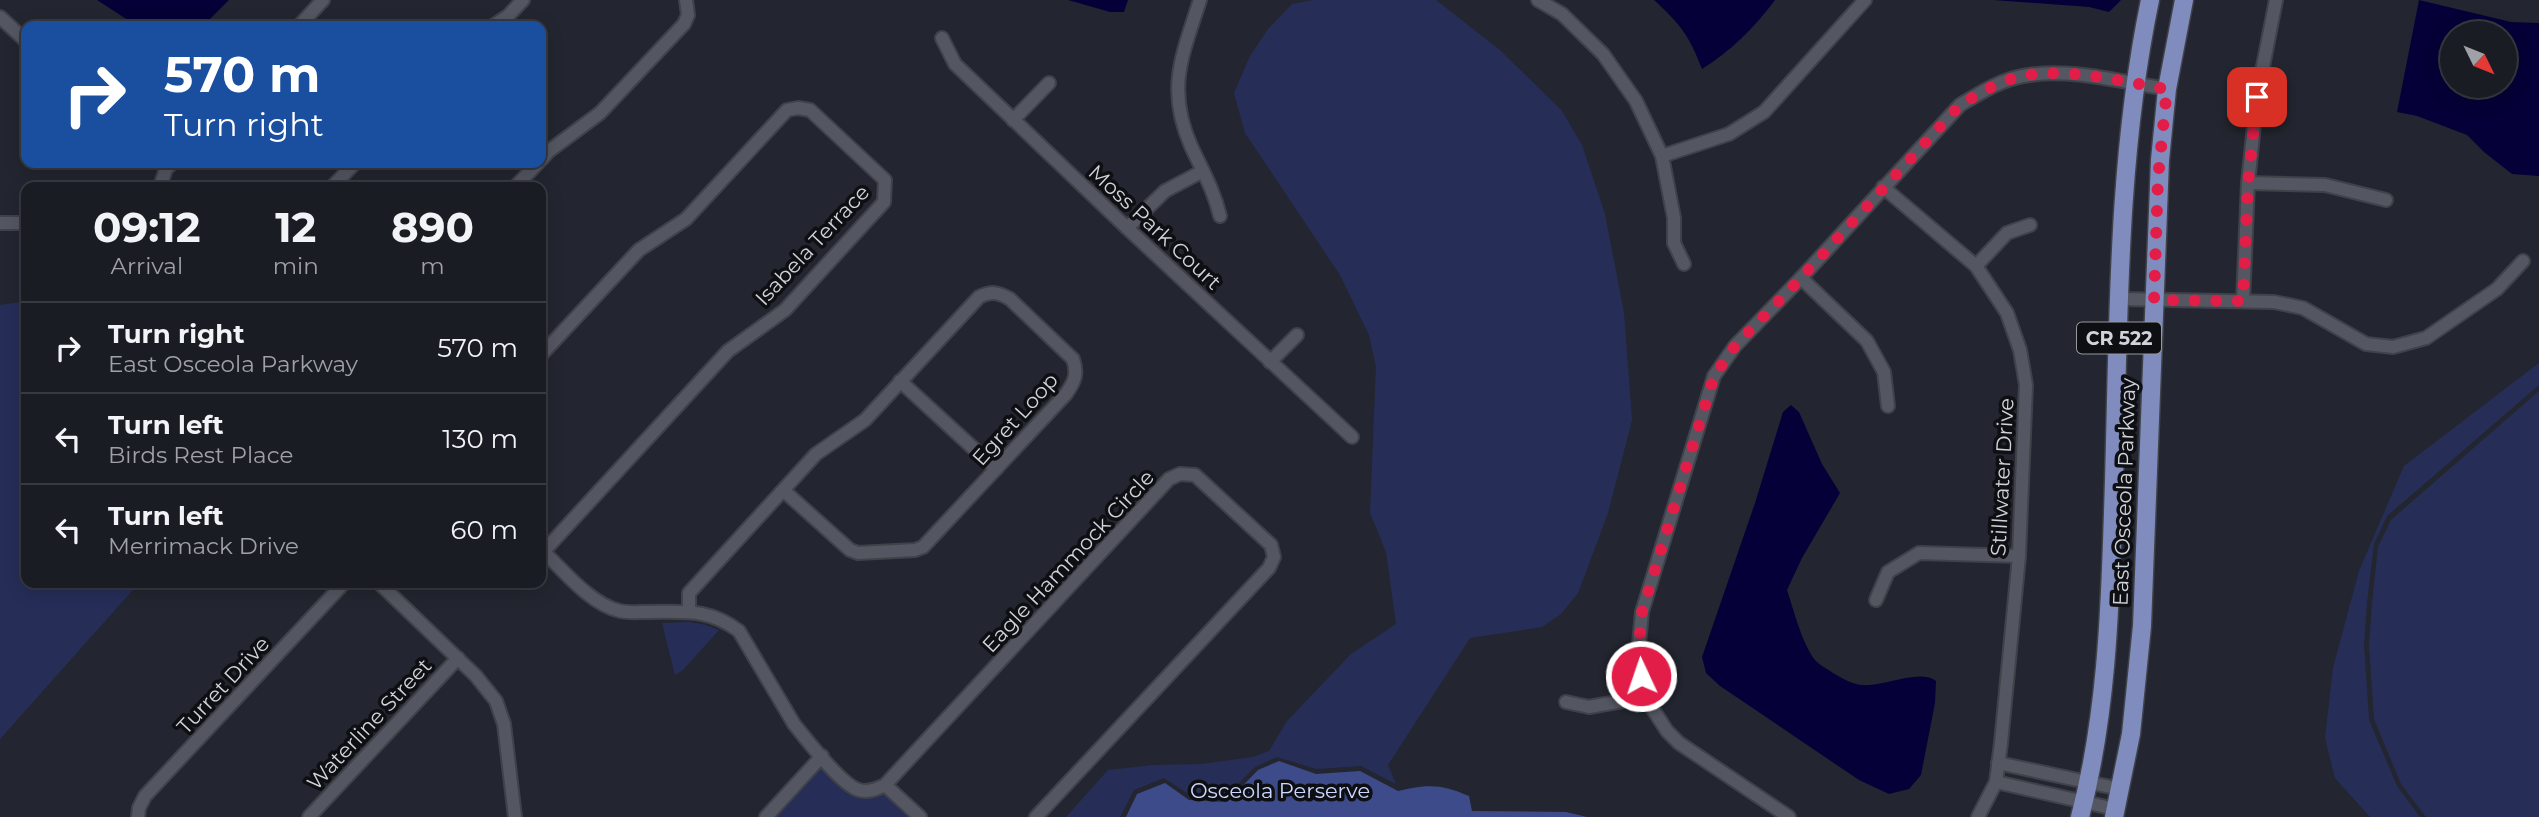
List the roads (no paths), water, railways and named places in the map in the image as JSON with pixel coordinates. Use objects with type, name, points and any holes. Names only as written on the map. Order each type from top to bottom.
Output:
[{"type":"main road","name":"East Osceola Parkway","points":[[2082,809],[2104,677],[2109,627],[2124,177],[2134,84],[2150,0]]},
{"type":"main road","name":"East Osceola Parkway","points":[[2114,813],[2131,734],[2142,626],[2159,172],[2167,89],[2184,0]]},
{"type":"street","points":[[304,21],[323,0]]},
{"type":"street","points":[[500,21],[523,0]]},
{"type":"street","points":[[546,153],[600,113],[684,24],[688,15],[687,0]]},
{"type":"street","points":[[1200,0],[1181,60],[1177,88],[1181,119],[1214,192],[1220,216]]},
{"type":"street","points":[[1538,0],[1562,14],[1603,54],[1636,101],[1662,156],[1674,218],[1674,243],[1684,264]]},
{"type":"street","points":[[1662,156],[1729,134],[1764,112],[1865,0]]},
{"type":"street","points":[[2243,301],[2248,183],[2257,97],[2276,0]]},
{"type":"street","points":[[0,17],[21,36]]},
{"type":"street","name":"Moss Park Court","points":[[942,38],[955,64],[1352,437]]},
{"type":"street","points":[[1788,817],[1679,743],[1667,731],[1645,697],[1638,655],[1642,612],[1714,376],[1735,346],[1960,105],[1989,87],[2024,76],[2048,74],[2072,74],[2167,89]]},
{"type":"street","points":[[1013,120],[1049,83]]},
{"type":"street","name":"Isabela Terrace","points":[[546,350],[639,250],[686,219],[787,110],[810,110],[885,180],[884,202],[785,310],[728,351],[546,546]]},
{"type":"street","points":[[337,182],[350,168]]},
{"type":"street","points":[[520,182],[533,168]]},
{"type":"street","points":[[1127,228],[1165,191],[1203,171]]},
{"type":"street","points":[[2248,183],[2325,185],[2386,200]]},
{"type":"street","name":"Stillwater Drive","points":[[1883,187],[1976,266],[2007,313],[2020,350],[2026,385],[2019,556],[1996,782],[1978,817]]},
{"type":"street","points":[[0,223],[21,223]]},
{"type":"street","points":[[1976,266],[2007,233],[2030,225]]},
{"type":"street","points":[[2120,299],[2274,302],[2303,308],[2366,344],[2393,347],[2426,338],[2497,289],[2523,261]]},
{"type":"street","points":[[1801,278],[1867,341],[1884,372],[1888,406]]},
{"type":"street","name":"Egret Loop","points":[[689,612],[689,593],[783,489],[816,454],[865,420],[979,297],[989,292],[999,293],[1010,299],[1073,359],[1077,372],[1075,381],[1066,394],[923,547],[915,550],[858,553],[850,550],[783,489]]},
{"type":"street","points":[[1270,362],[1297,335]]},
{"type":"street","points":[[900,381],[996,468]]},
{"type":"street","name":"Eagle Hammock Circle","points":[[885,785],[1169,479],[1181,474],[1195,475],[1271,545],[1274,557],[1269,568],[1036,817]]},
{"type":"street","points":[[1876,600],[1888,572],[1919,553],[2019,556]]},
{"type":"street","points":[[546,554],[600,604],[622,612],[708,613],[726,620],[739,631],[794,724],[843,780],[859,790],[873,791],[885,785],[920,817]]},
{"type":"street","name":"Turret Drive","points":[[138,817],[145,796],[339,588]]},
{"type":"street","points":[[384,588],[476,676],[496,701],[504,724],[514,817]]},
{"type":"street","name":"Waterline Street","points":[[309,817],[458,658]]},
{"type":"street","points":[[1566,702],[1589,707],[1645,697]]},
{"type":"street","points":[[766,817],[822,755]]},
{"type":"street","points":[[1998,763],[2120,789]]},
{"type":"street","points":[[1996,782],[2082,809],[2114,813]]},
{"type":"park label","name":"Osceola Perserve","points":[[1280,790]]}]
